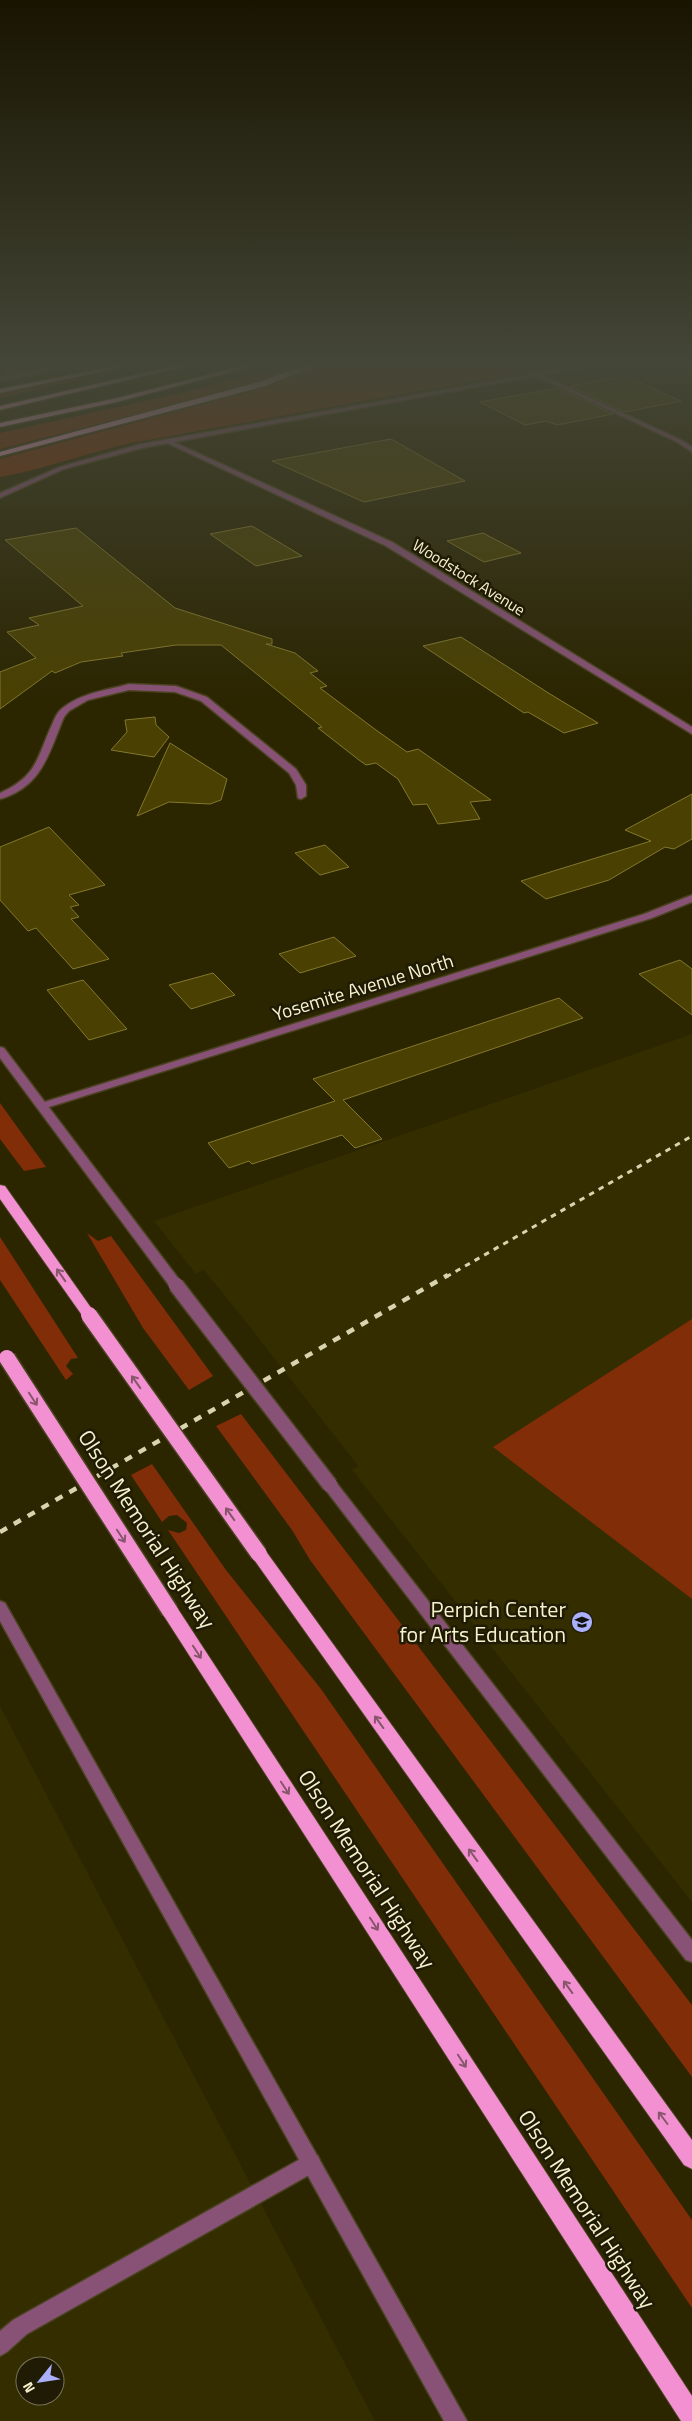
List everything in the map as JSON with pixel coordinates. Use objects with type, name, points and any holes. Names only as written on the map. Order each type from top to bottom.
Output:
[{"type":"highway","points":[[0,1189],[258,1554],[692,2158]]},
{"type":"highway","name":"Olson Memorial Highway","points":[[3,1353],[692,2417]]},
{"type":"street","points":[[0,496],[48,474]]},
{"type":"street","name":"Woodstock Avenue","points":[[238,474],[389,544],[692,731]]},
{"type":"street","points":[[0,796],[21,787],[37,771],[60,716],[73,704],[96,694],[144,686],[176,689],[192,693],[214,705],[293,771],[301,784],[301,796]]},
{"type":"street","name":"Yosemite Avenue North","points":[[42,1106],[648,916],[692,898]]},
{"type":"street","points":[[0,1050],[176,1284],[692,1954]]},
{"type":"street","points":[[0,1607],[456,2421]]},
{"type":"street","points":[[0,2345],[20,2327],[311,2163]]},
{"type":"shaded area","points":[[0,474],[14,474],[0,477]]},
{"type":"shaded area","points":[[692,1034],[692,1902],[352,1470],[358,1466],[246,1322],[204,1270],[196,1274],[154,1221]]},
{"type":"shaded area","points":[[0,1103],[46,1167],[24,1171],[0,1139]]},
{"type":"shaded area","points":[[87,1233],[98,1241],[111,1236],[213,1376],[189,1390],[143,1328]]},
{"type":"shaded area","points":[[0,1237],[78,1358],[71,1359],[66,1366],[73,1374],[66,1380],[0,1280]]},
{"type":"shaded area","points":[[692,1319],[692,1599],[493,1447]]},
{"type":"shaded area","points":[[241,1414],[692,2005],[692,2077],[310,1560],[292,1530],[216,1426]]},
{"type":"shaded area","points":[[152,1464],[226,1570],[321,1689],[692,2220],[692,2308],[168,1530],[179,1533],[186,1530],[187,1523],[177,1515],[169,1516],[162,1522],[131,1475]]},
{"type":"shaded area","points":[[0,1706],[375,2421],[0,2421]]},
{"type":"building","points":[[301,474],[453,474],[465,481],[364,502]]},
{"type":"building","points":[[252,526],[302,556],[256,566],[210,534]]},
{"type":"building","points":[[76,528],[175,608],[272,639],[272,644],[266,644],[295,653],[318,671],[310,673],[327,686],[320,688],[376,730],[407,752],[418,749],[491,800],[470,802],[480,819],[438,824],[427,804],[413,805],[398,779],[376,763],[366,765],[359,760],[318,728],[322,727],[221,645],[176,645],[121,653],[123,656],[81,662],[55,673],[52,671],[0,709],[0,672],[36,658],[7,632],[39,625],[29,618],[83,606],[5,540]]},
{"type":"building","points":[[483,533],[521,553],[484,562],[447,541]]},
{"type":"building","points":[[461,637],[598,723],[564,733],[528,712],[524,713],[423,646]]},
{"type":"building","points":[[155,717],[156,725],[169,737],[154,757],[111,750],[127,732],[125,720]]},
{"type":"building","points":[[170,743],[227,779],[221,800],[210,804],[169,802],[137,816]]},
{"type":"building","points":[[692,794],[692,839],[674,849],[665,847],[609,880],[546,899],[521,881],[651,841],[625,830]]},
{"type":"building","points":[[49,827],[105,885],[69,895],[79,905],[70,907],[79,917],[71,919],[109,959],[73,969],[36,928],[28,931],[0,900],[0,847]]},
{"type":"building","points":[[325,845],[349,867],[320,875],[295,853]]},
{"type":"building","points":[[334,937],[356,956],[300,973],[279,954]]},
{"type":"building","points":[[680,960],[692,969],[692,1015],[639,974]]},
{"type":"building","points":[[213,973],[235,995],[191,1009],[169,985]]},
{"type":"building","points":[[83,980],[127,1029],[89,1040],[47,990]]},
{"type":"building","points":[[559,998],[583,1018],[343,1100],[382,1139],[355,1148],[342,1135],[252,1164],[249,1161],[229,1168],[208,1143],[335,1101],[313,1079]]},
{"type":"railway","points":[[446,1277],[692,1136]]},
{"type":"railway","points":[[0,1532],[448,1275]]},
{"type":"place","name":"Perpich Center for Arts Education","points":[[582,1622]]}]
